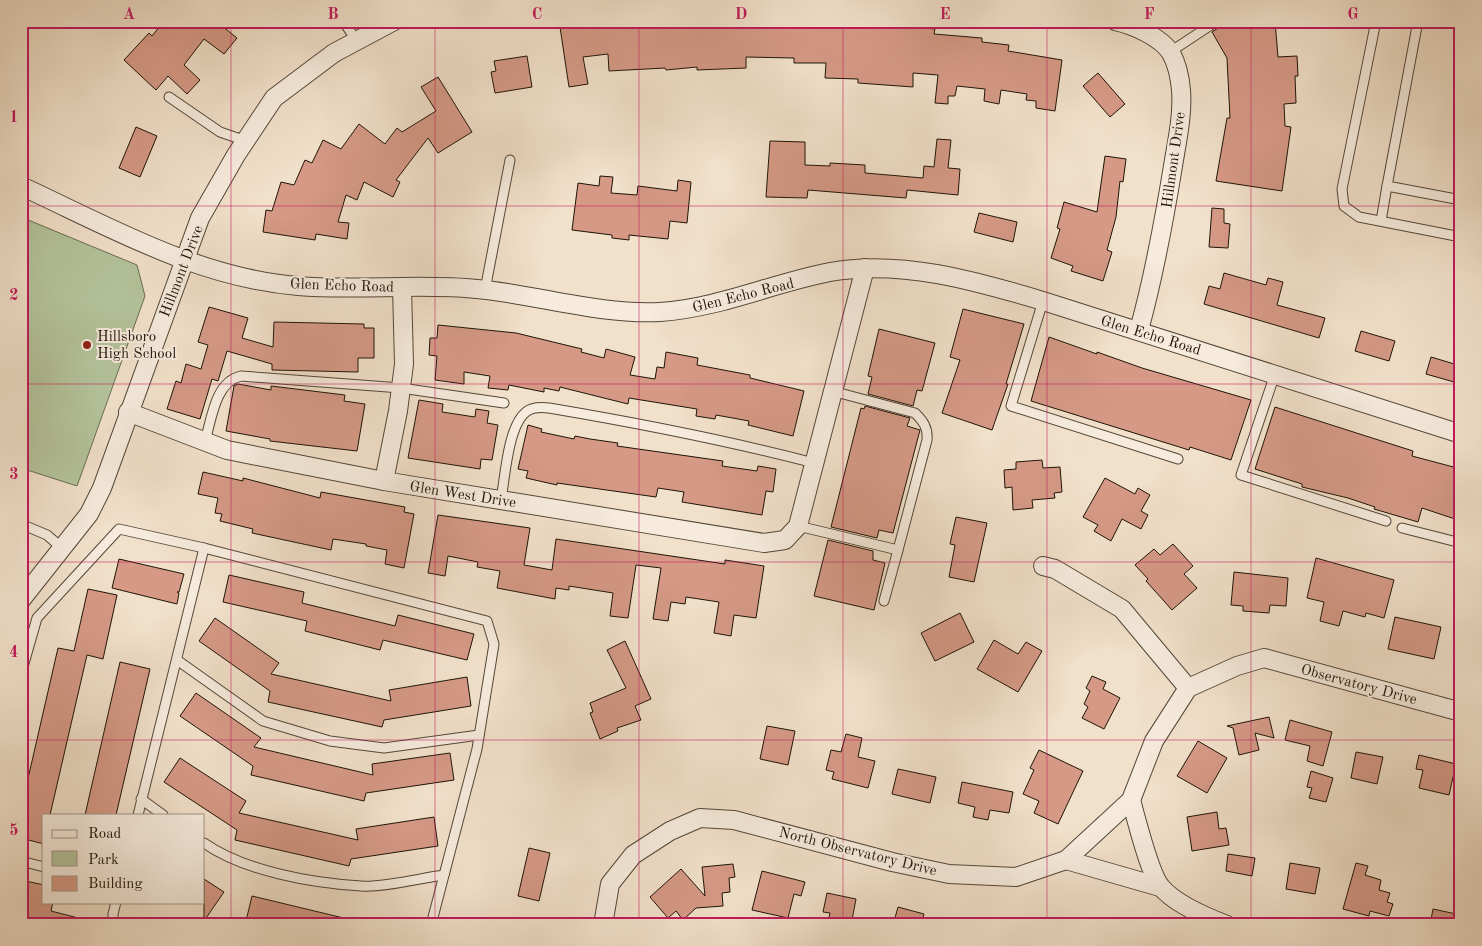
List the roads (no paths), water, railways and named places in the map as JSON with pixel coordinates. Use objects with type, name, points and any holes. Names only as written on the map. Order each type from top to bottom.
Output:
[{"type":"street","name":"Hillmont Drive","points":[[21,600],[89,514],[102,488],[200,218],[246,141],[274,98],[334,53],[394,21]]},
{"type":"street","points":[[1116,21],[1157,39],[1170,52]]},
{"type":"street","name":"Hillmont Drive","points":[[1139,330],[1153,278],[1180,121],[1181,90],[1176,67],[1170,52]]},
{"type":"street","name":"Glen Echo Road","points":[[21,186],[184,261],[234,276],[297,286],[485,290],[612,311],[658,312],[709,304],[830,272],[865,268],[926,273],[1008,291],[1043,301],[1461,434]]},
{"type":"street","points":[[798,526],[865,268]]},
{"type":"street","points":[[384,481],[404,364],[402,287]]},
{"type":"street","name":"Glen West Drive","points":[[128,412],[227,450],[384,481],[764,543],[785,540],[798,526]]},
{"type":"street","points":[[1043,566],[1055,569],[1122,609],[1188,688]]},
{"type":"street","name":"Observatory Drive","points":[[1188,688],[1237,666],[1264,658],[1461,712]]},
{"type":"street","name":"North Observatory Drive","points":[[603,925],[610,884],[632,855],[670,831],[700,818],[734,820],[892,862],[950,874],[1016,877],[1066,860],[1131,800],[1154,741],[1188,688]]},
{"type":"street","points":[[1131,800],[1143,842],[1160,886]]},
{"type":"street","points":[[1066,860],[1160,886],[1196,913],[1227,925]]},
{"type":"lane","points":[[343,21],[357,41]]},
{"type":"lane","points":[[1170,52],[1217,21]]},
{"type":"lane","points":[[1376,21],[1342,189],[1344,206],[1359,216],[1461,237]]},
{"type":"lane","points":[[1381,221],[1418,21]]},
{"type":"lane","points":[[169,97],[220,132],[246,141]]},
{"type":"lane","points":[[485,290],[510,160]]},
{"type":"lane","points":[[1386,186],[1461,200]]},
{"type":"lane","points":[[1043,301],[1011,406],[1178,459]]},
{"type":"lane","points":[[1275,374],[1241,475],[1386,521]]},
{"type":"lane","points":[[205,441],[222,387],[230,378],[240,376],[401,388],[504,402]]},
{"type":"lane","points":[[832,391],[916,413],[923,420],[928,431],[884,601]]},
{"type":"lane","points":[[501,500],[517,423],[527,411],[535,408],[549,408],[658,427],[742,444],[814,463]]},
{"type":"lane","points":[[21,524],[47,535],[62,548]]},
{"type":"lane","points":[[798,526],[898,550]]},
{"type":"lane","points":[[1402,528],[1461,543]]},
{"type":"lane","points":[[21,674],[37,618],[119,529],[204,548],[487,621],[494,644],[480,735],[431,925]]},
{"type":"lane","points":[[138,814],[204,548]]},
{"type":"lane","points":[[176,660],[263,721],[330,741],[384,748],[480,735]]},
{"type":"lane","points":[[142,800],[162,814]]},
{"type":"lane","points":[[205,844],[222,855],[286,876],[362,887],[444,875]]},
{"type":"lane","points":[[21,861],[42,866]]},
{"type":"lane","points":[[113,925],[116,904]]},
{"type":"place","name":"Hillsboro High School","points":[[87,345]]}]
